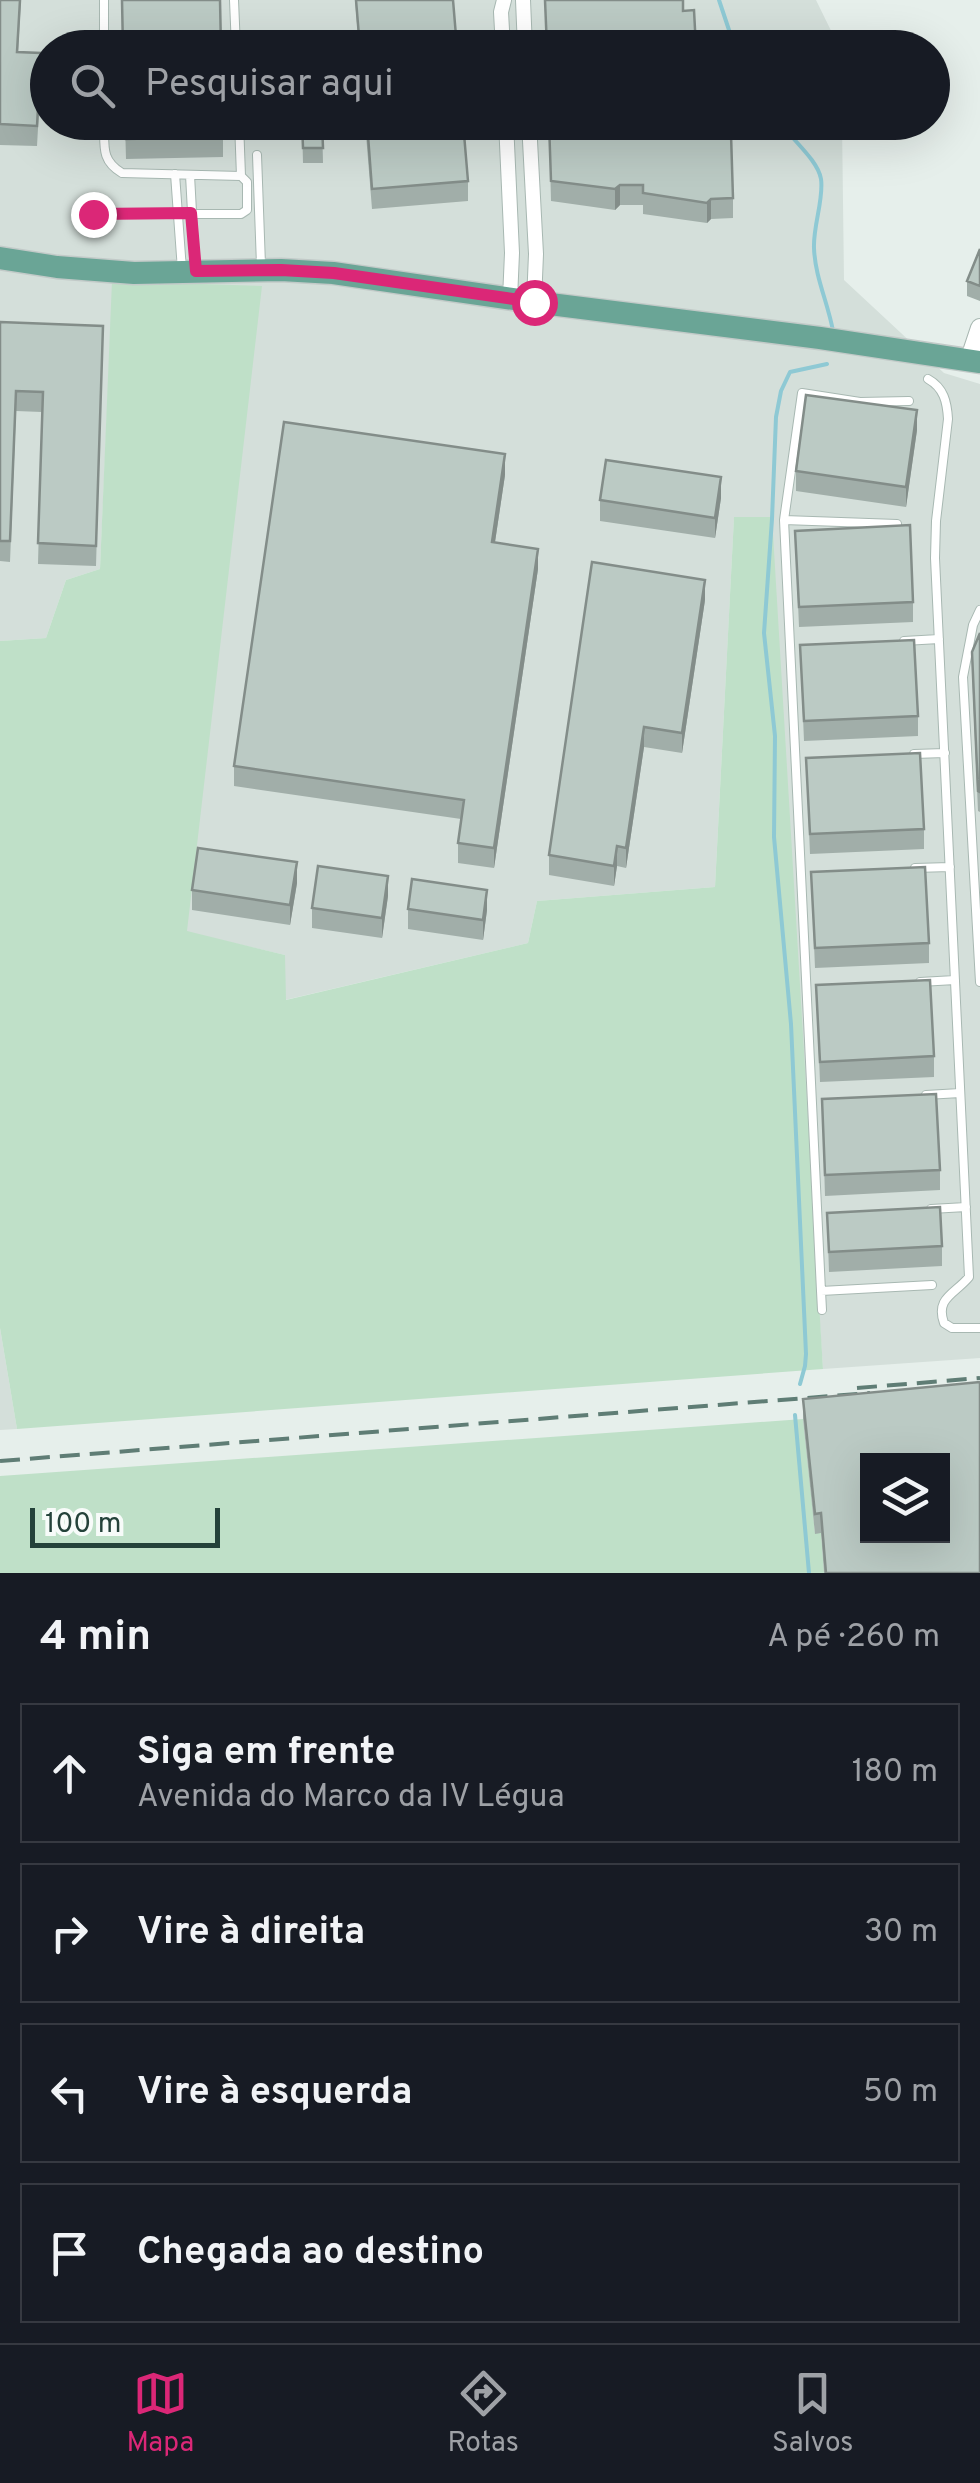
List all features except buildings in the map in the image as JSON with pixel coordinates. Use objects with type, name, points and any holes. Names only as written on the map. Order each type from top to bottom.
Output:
[{"type":"main road","points":[[0,258],[99,271],[334,273],[975,362]]},
{"type":"street","points":[[502,30],[504,0]]},
{"type":"street","points":[[523,0],[524,30]]},
{"type":"street","points":[[507,140],[510,299]]},
{"type":"street","points":[[530,140],[536,254],[534,302]]},
{"type":"street","points":[[975,362],[980,328]]},
{"type":"lane","points":[[104,0],[104,30]]},
{"type":"lane","points":[[234,0],[235,30]]},
{"type":"lane","points":[[105,140],[109,163],[122,173],[241,176]]},
{"type":"lane","points":[[93,214],[244,212],[247,182],[241,176],[240,140]]},
{"type":"lane","points":[[257,155],[261,270]]},
{"type":"lane","points":[[175,174],[189,272]]},
{"type":"lane","points":[[189,272],[190,175]]},
{"type":"lane","points":[[928,379],[942,392],[948,420],[935,538],[969,1276],[942,1304],[940,1313],[944,1323],[952,1328],[980,1328]]},
{"type":"lane","points":[[822,1310],[784,520],[802,392],[860,402],[909,402]]},
{"type":"lane","points":[[784,520],[897,524]]},
{"type":"lane","points":[[980,610],[973,625],[963,677],[980,982]]},
{"type":"lane","points":[[902,641],[939,639]]},
{"type":"lane","points":[[790,646],[808,645]]},
{"type":"lane","points":[[907,754],[944,753]]},
{"type":"lane","points":[[795,759],[814,758]]},
{"type":"lane","points":[[913,868],[950,867]]},
{"type":"lane","points":[[800,872],[819,872]]},
{"type":"lane","points":[[918,982],[955,980]]},
{"type":"lane","points":[[806,986],[824,986]]},
{"type":"lane","points":[[923,1095],[960,1094]]},
{"type":"lane","points":[[812,1101],[830,1100]]},
{"type":"lane","points":[[928,1209],[966,1207]]},
{"type":"lane","points":[[817,1214],[836,1213]]},
{"type":"lane","points":[[820,1291],[932,1285]]},
{"type":"shaded area","points":[[0,0],[816,0],[831,30],[30,30],[30,140],[842,140],[844,280],[944,373],[980,384],[980,1358],[823,1369],[734,518],[715,887],[537,901],[528,943],[285,1000],[285,955],[186,932],[261,287],[113,281],[100,569],[66,580],[46,638],[0,641]]},
{"type":"shaded area","points":[[0,1328],[17,1429],[0,1430]]},
{"type":"green space","points":[[112,281],[262,286],[187,931],[285,955],[286,1000],[528,943],[537,901],[715,887],[734,517],[772,517],[823,1369],[17,1429],[0,1328],[0,641],[46,638],[66,580],[100,569]]},
{"type":"green space","points":[[803,1419],[815,1533],[821,1533],[824,1573],[0,1573],[0,1476]]},
{"type":"waterway","points":[[719,0],[729,30]]},
{"type":"waterway","points":[[795,140],[821,179],[814,248],[833,331]]},
{"type":"waterway","points":[[800,1384],[806,1354],[791,1024],[774,837],[775,736],[764,633],[776,417],[781,391],[790,372],[827,364]]},
{"type":"waterway","points":[[795,1415],[809,1573]]},
{"type":"railway","points":[[857,1388],[980,1378]]},
{"type":"railway","points":[[0,1461],[870,1393]]},
{"type":"route","points":[[93,214],[191,213],[196,271],[334,273],[534,302]]}]
